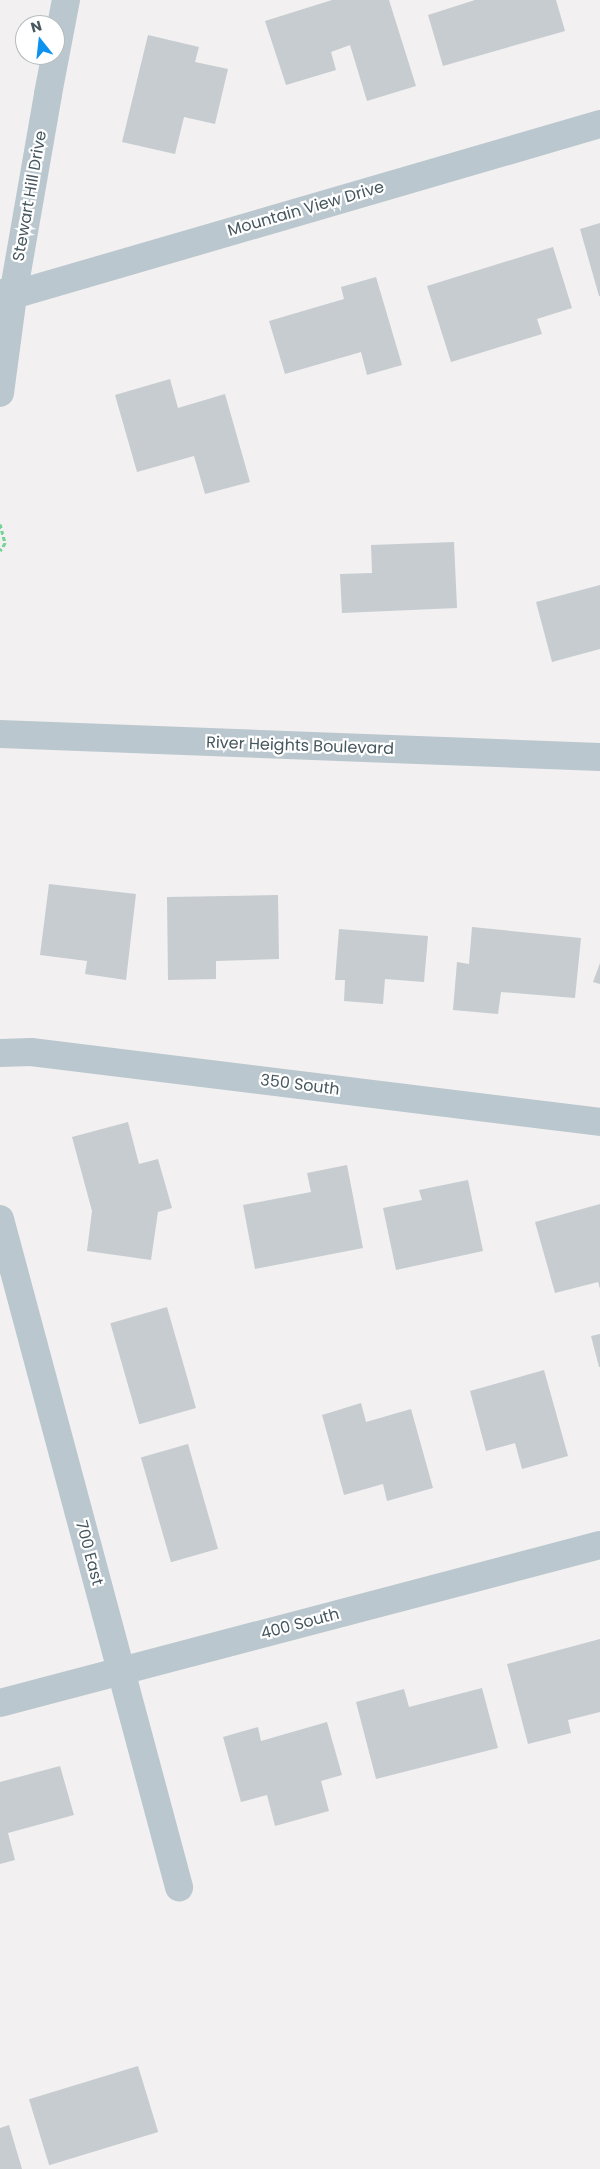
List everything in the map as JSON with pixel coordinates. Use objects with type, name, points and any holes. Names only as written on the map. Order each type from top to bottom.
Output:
[{"type":"street","name":"Stewart Hill Drive","points":[[0,392],[6,294],[66,0]]},
{"type":"street","name":"Mountain View Drive","points":[[6,294],[600,124]]},
{"type":"street","name":"River Heights Boulevard","points":[[0,734],[600,757]]},
{"type":"street","name":"350 South","points":[[0,1053],[31,1052],[600,1122]]},
{"type":"street","name":"700 East","points":[[0,1219],[179,1888]]},
{"type":"street","name":"400 South","points":[[0,1703],[600,1545]]},
{"type":"path","points":[[0,524],[5,542],[0,551]]},
{"type":"building","points":[[332,0],[389,0],[416,86],[367,101],[350,45],[331,52],[336,70],[286,85],[265,21]]},
{"type":"building","points":[[475,0],[556,0],[565,31],[443,66],[428,15]]},
{"type":"building","points":[[148,35],[199,47],[195,62],[228,69],[215,124],[184,117],[175,154],[122,142]]},
{"type":"building","points":[[600,223],[600,296],[599,296],[580,229]]},
{"type":"building","points":[[553,247],[572,308],[537,319],[542,334],[451,362],[427,286]]},
{"type":"building","points":[[376,277],[402,365],[367,375],[361,352],[285,374],[269,321],[344,299],[341,287]]},
{"type":"building","points":[[170,379],[178,408],[225,394],[250,482],[205,494],[194,456],[137,472],[115,395]]},
{"type":"building","points":[[454,542],[457,608],[342,613],[340,574],[372,573],[371,545]]},
{"type":"building","points":[[600,585],[600,649],[552,662],[536,602]]},
{"type":"building","points":[[49,884],[136,894],[126,980],[85,974],[87,961],[40,955]]},
{"type":"building","points":[[278,895],[279,959],[216,961],[216,979],[168,980],[167,897]]},
{"type":"building","points":[[472,927],[581,938],[575,998],[501,992],[498,1014],[453,1010],[457,962],[469,964]]},
{"type":"building","points":[[339,929],[428,936],[424,982],[385,979],[383,1004],[344,1001],[345,980],[335,980]]},
{"type":"building","points":[[600,963],[600,984],[593,982]]},
{"type":"building","points":[[128,1122],[139,1164],[158,1159],[172,1208],[158,1212],[151,1260],[87,1251],[92,1211],[72,1137]]},
{"type":"building","points":[[347,1165],[363,1248],[255,1269],[243,1205],[311,1192],[307,1173]]},
{"type":"building","points":[[468,1180],[483,1251],[396,1270],[383,1208],[422,1200],[419,1190]]},
{"type":"building","points":[[600,1204],[600,1289],[598,1282],[555,1293],[535,1222]]},
{"type":"building","points":[[167,1307],[196,1408],[139,1424],[110,1323]]},
{"type":"building","points":[[600,1334],[600,1367],[599,1367],[591,1336]]},
{"type":"building","points":[[544,1370],[568,1456],[522,1469],[515,1443],[486,1451],[470,1391]]},
{"type":"building","points":[[361,1403],[366,1422],[411,1409],[433,1488],[387,1501],[383,1484],[344,1495],[322,1415]]},
{"type":"building","points":[[188,1444],[218,1549],[171,1562],[141,1458]]},
{"type":"building","points":[[600,1639],[600,1712],[568,1720],[571,1733],[528,1744],[507,1664]]},
{"type":"building","points":[[482,1688],[498,1748],[376,1779],[356,1702],[404,1689],[409,1707]]},
{"type":"building","points":[[327,1722],[342,1775],[321,1781],[329,1811],[275,1826],[267,1795],[241,1802],[223,1737],[258,1727],[261,1741]]},
{"type":"building","points":[[60,1766],[74,1815],[8,1833],[15,1860],[0,1864],[0,1782]]},
{"type":"building","points":[[138,2066],[158,2132],[49,2165],[29,2099]]},
{"type":"building","points":[[9,2125],[22,2169],[0,2169],[0,2128]]}]
